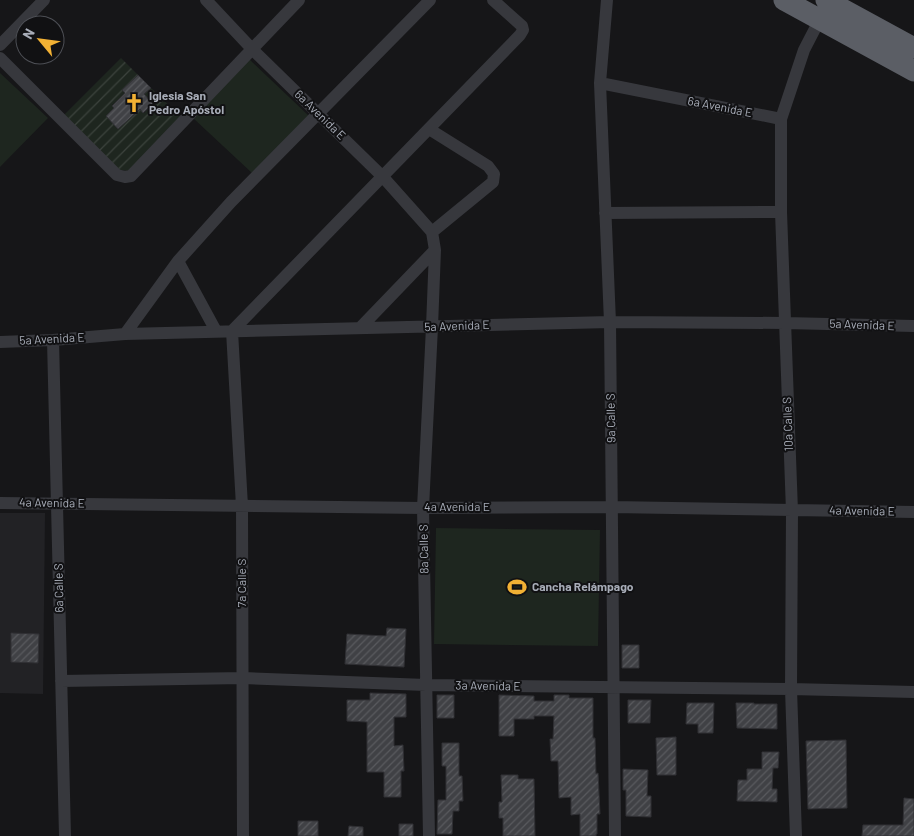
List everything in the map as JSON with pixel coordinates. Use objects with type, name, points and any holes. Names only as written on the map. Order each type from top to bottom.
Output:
[{"type":"highway","points":[[784,0],[823,10],[914,48]]},
{"type":"highway","points":[[823,10],[914,71]]},
{"type":"street","points":[[0,46],[44,0]]},
{"type":"street","name":"6a Avenida E","points":[[206,0],[252,49],[383,177],[432,232]]},
{"type":"street","points":[[0,58],[117,175],[125,178],[130,176],[299,0]]},
{"type":"street","points":[[125,334],[178,262],[231,202],[430,0]]},
{"type":"street","points":[[232,331],[520,35],[523,30],[522,26],[493,0]]},
{"type":"street","name":"9a Calle S","points":[[607,0],[600,83],[610,322],[615,836]]},
{"type":"street","name":"10a Calle S","points":[[796,836],[792,689],[792,511],[781,212],[781,119],[804,50],[823,10]]},
{"type":"street","name":"6a Avenida E","points":[[600,83],[781,119]]},
{"type":"street","points":[[429,129],[488,166],[494,174],[493,182],[432,232]]},
{"type":"street","points":[[605,212],[781,212]]},
{"type":"street","name":"8a Calle S","points":[[429,836],[423,508],[435,250],[432,232]]},
{"type":"street","points":[[360,328],[435,250]]},
{"type":"street","points":[[178,262],[216,331]]},
{"type":"street","name":"5a Avenida E","points":[[0,342],[125,334],[216,331],[610,322],[914,326]]},
{"type":"street","name":"7a Calle S","points":[[232,331],[242,506],[243,836]]},
{"type":"street","name":"6a Calle S","points":[[53,340],[65,836]]},
{"type":"street","name":"4a Avenida E","points":[[0,503],[423,508],[612,506],[914,512]]},
{"type":"street","name":"3a Avenida E","points":[[61,681],[243,678],[426,685],[914,692]]},
{"type":"shaded area","points":[[121,58],[138,75],[122,90],[126,95],[119,102],[118,100],[112,105],[118,129],[140,109],[144,113],[153,104],[144,94],[151,88],[181,117],[129,171],[120,170],[62,117]]},
{"type":"shaded area","points":[[249,59],[309,116],[252,173],[193,118]]},
{"type":"shaded area","points":[[0,73],[48,118],[0,167]]},
{"type":"shaded area","points":[[0,513],[45,513],[43,694],[0,693]]},
{"type":"shaded area","name":"Cancha Relámpago","points":[[436,528],[600,530],[598,646],[434,644]]},
{"type":"building","name":"Iglesia San Pedro Apóstol","points":[[138,75],[151,88],[144,94],[153,104],[143,113],[140,109],[118,129],[106,116],[114,108],[112,106],[125,93],[122,90]]},
{"type":"building","points":[[387,628],[406,629],[404,667],[345,664],[347,634],[386,636]]},
{"type":"building","points":[[11,633],[39,634],[38,663],[11,662]]},
{"type":"building","points":[[622,645],[639,645],[639,668],[622,668]]},
{"type":"building","points":[[370,693],[406,694],[406,717],[394,717],[394,746],[403,745],[404,771],[401,771],[401,797],[384,797],[384,772],[367,772],[367,722],[347,721],[347,700],[370,700]]},
{"type":"building","points":[[437,695],[454,695],[454,718],[437,718]]},
{"type":"building","points":[[499,695],[534,696],[534,701],[554,701],[554,695],[569,695],[569,698],[593,698],[593,738],[595,738],[600,814],[597,814],[596,836],[580,836],[580,814],[571,815],[571,797],[559,798],[558,761],[551,761],[550,739],[553,739],[554,716],[514,719],[514,736],[499,736]]},
{"type":"building","points":[[628,700],[651,700],[650,723],[628,723]]},
{"type":"building","points":[[687,703],[714,703],[713,733],[698,733],[698,724],[686,724]]},
{"type":"building","points":[[736,703],[777,704],[777,729],[737,728]]},
{"type":"building","points":[[676,737],[676,775],[657,775],[656,738]]},
{"type":"building","points":[[846,740],[847,808],[808,809],[806,741]]},
{"type":"building","points":[[442,743],[459,743],[459,776],[462,776],[463,801],[459,801],[459,811],[453,811],[452,834],[437,834],[438,800],[446,800],[446,766],[442,766]]},
{"type":"building","points":[[762,752],[779,752],[778,768],[773,768],[772,789],[777,789],[777,802],[737,801],[738,780],[747,780],[747,769],[762,769]]},
{"type":"building","points":[[623,769],[648,770],[647,796],[651,796],[651,817],[626,816],[626,790],[623,790]]},
{"type":"building","points":[[501,775],[518,775],[518,779],[534,779],[535,836],[503,836],[503,818],[499,818],[499,802],[502,802]]},
{"type":"building","points":[[904,798],[914,799],[914,836],[862,836],[863,825],[903,825]]},
{"type":"building","points":[[298,821],[318,821],[318,836],[298,836]]},
{"type":"building","points":[[399,824],[413,824],[413,836],[399,836]]},
{"type":"building","points":[[349,826],[363,827],[363,836],[348,836]]},
{"type":"place","name":"Iglesia San Pedro Apóstol","points":[[134,103]]},
{"type":"place","name":"Cancha Relámpago","points":[[517,587]]}]
